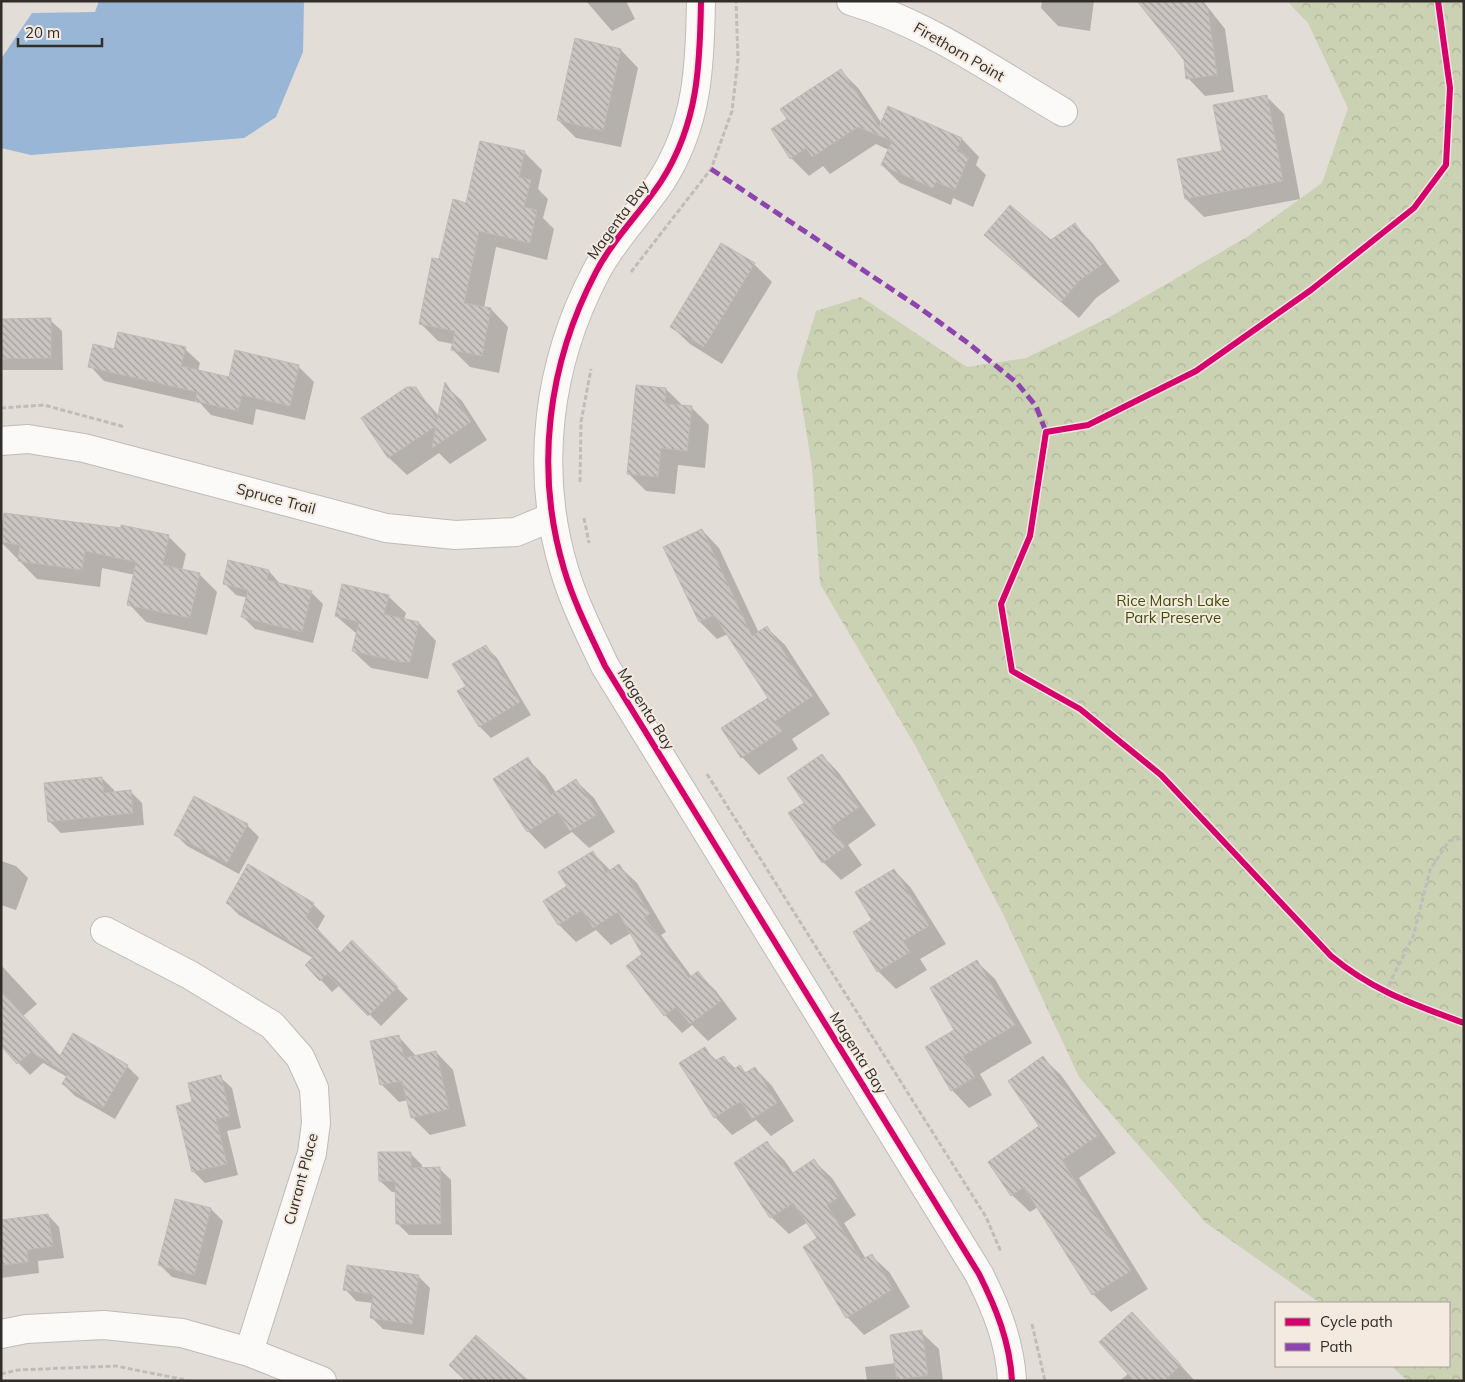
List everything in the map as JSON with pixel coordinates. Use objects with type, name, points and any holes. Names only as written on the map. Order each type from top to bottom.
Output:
[{"type":"street","name":"Magenta Bay","points":[[701,1],[700,61],[692,115],[679,148],[662,180],[596,271],[571,329],[555,382],[547,454],[552,517],[564,569],[582,618],[605,666],[979,1274],[1000,1318],[1012,1364],[1012,1381]]},
{"type":"street","name":"Firethorn Point","points":[[851,1],[884,11],[931,34],[1063,112]]},
{"type":"street","name":"Spruce Trail","points":[[1,441],[28,439],[84,448],[386,528],[455,535],[516,532],[552,517]]},
{"type":"street","name":"Currant Place","points":[[105,931],[190,975],[272,1025],[300,1057],[314,1088],[316,1123],[312,1152],[249,1352]]},
{"type":"street","points":[[1,1334],[26,1328],[104,1325],[182,1333],[249,1352],[322,1381]]},
{"type":"path","points":[[626,279],[711,169],[732,111],[738,59],[736,1]]},
{"type":"path","points":[[579,488],[581,422],[593,360]]},
{"type":"path","points":[[1,408],[44,405],[131,429]]},
{"type":"path","points":[[583,516],[590,546]]},
{"type":"path","points":[[706,772],[986,1217],[1005,1262]]},
{"type":"path","points":[[1385,992],[1413,937],[1430,870],[1449,841],[1464,836]]},
{"type":"path","points":[[1377,988],[1394,996]]},
{"type":"path","points":[[1032,1323],[1036,1332],[1044,1381]]},
{"type":"path","points":[[1,1374],[18,1370],[116,1366],[190,1381]]},
{"type":"green space","name":"Rice Marsh Lake Park Preserve","points":[[1287,1],[1464,1],[1464,1381],[1408,1381],[1392,1367],[1450,1367],[1450,1302],[1319,1302],[1206,1223],[1079,1077],[1005,918],[916,747],[820,584],[812,467],[797,374],[816,311],[861,297],[967,367],[1026,358],[1108,318],[1247,237],[1322,183],[1348,108],[1308,23]]},
{"type":"water","points":[[99,1],[304,1],[303,52],[276,117],[244,138],[31,155],[1,148],[1,59],[32,13],[95,12]]},
{"type":"building","points":[[1137,1],[1200,1],[1208,10],[1217,75],[1186,79],[1184,60]]},
{"type":"building","points":[[575,38],[621,49],[603,131],[557,120]]},
{"type":"building","points":[[841,69],[879,127],[888,106],[962,138],[957,151],[969,157],[955,190],[936,182],[933,188],[881,165],[892,141],[858,127],[812,157],[806,148],[790,159],[771,129],[787,119],[780,109]]},
{"type":"building","points":[[1267,95],[1283,181],[1185,199],[1177,159],[1222,151],[1213,105]]},
{"type":"building","points":[[480,141],[525,151],[519,177],[531,180],[524,207],[537,210],[530,243],[479,231],[464,303],[491,308],[482,356],[451,350],[455,331],[419,324],[432,258],[439,259],[453,199],[466,203]]},
{"type":"building","points":[[1010,205],[1051,240],[1075,223],[1104,263],[1079,281],[1061,302],[984,235]]},
{"type":"building","points":[[721,243],[755,263],[704,347],[670,327]]},
{"type":"building","points":[[51,318],[51,358],[1,359],[1,319]]},
{"type":"building","points":[[118,332],[186,347],[181,366],[229,377],[235,350],[299,365],[290,406],[242,395],[238,411],[195,401],[197,392],[88,367],[93,344],[114,349]]},
{"type":"building","points":[[445,382],[471,422],[432,448],[436,426],[388,458],[361,418],[407,387],[416,387],[437,420]]},
{"type":"building","points":[[636,385],[666,388],[665,404],[692,406],[687,451],[661,448],[658,477],[627,474]]},
{"type":"building","points":[[4,513],[121,528],[121,525],[169,535],[163,565],[200,573],[190,618],[127,605],[136,562],[85,551],[82,570],[18,561],[20,545],[1,542]]},
{"type":"building","points":[[702,529],[752,636],[767,626],[813,696],[775,721],[782,731],[741,758],[721,728],[768,698],[714,615],[699,622],[663,547]]},
{"type":"building","points":[[228,560],[269,570],[267,580],[312,591],[302,632],[241,617],[248,590],[223,584]]},
{"type":"building","points":[[342,584],[389,595],[384,614],[419,622],[410,662],[401,662],[352,651],[359,622],[335,616]]},
{"type":"building","points":[[486,645],[520,702],[479,727],[457,691],[466,686],[452,664]]},
{"type":"building","points":[[822,754],[859,807],[831,827],[845,847],[822,863],[788,813],[804,803],[787,778]]},
{"type":"building","points":[[528,757],[551,795],[576,779],[598,814],[570,831],[558,812],[527,832],[493,779]]},
{"type":"building","points":[[102,777],[104,793],[131,790],[133,813],[48,822],[44,783]]},
{"type":"building","points":[[194,796],[248,824],[227,863],[174,835]]},
{"type":"building","points":[[593,851],[606,873],[619,864],[650,914],[644,917],[689,978],[698,971],[721,1001],[690,1024],[676,1007],[664,1016],[626,966],[642,954],[618,912],[593,928],[582,910],[558,925],[543,901],[567,886],[558,872]]},
{"type":"building","points":[[248,864],[314,903],[306,917],[340,953],[352,940],[398,987],[368,1016],[327,974],[320,981],[305,965],[314,956],[226,903]]},
{"type":"building","points":[[894,869],[929,926],[903,941],[910,952],[877,972],[853,932],[872,920],[855,892]]},
{"type":"building","points":[[977,960],[1015,1025],[963,1056],[975,1077],[951,1091],[925,1047],[954,1030],[930,988]]},
{"type":"building","points":[[1,991],[60,1056],[73,1033],[128,1065],[103,1108],[62,1084],[68,1074],[31,1052],[17,1064],[1,1046]]},
{"type":"building","points":[[399,1035],[404,1058],[436,1051],[449,1109],[411,1118],[402,1081],[380,1085],[370,1041]]},
{"type":"building","points":[[705,1047],[714,1061],[724,1056],[733,1070],[740,1065],[745,1073],[755,1067],[777,1103],[752,1119],[741,1101],[714,1118],[679,1063]]},
{"type":"building","points":[[1043,1056],[1099,1135],[1062,1160],[1131,1271],[1092,1295],[1024,1187],[1011,1196],[988,1162],[1039,1126],[1008,1081]]},
{"type":"building","points":[[221,1075],[230,1116],[216,1119],[227,1164],[192,1172],[176,1106],[192,1102],[188,1083]]},
{"type":"building","points":[[767,1141],[790,1175],[814,1159],[839,1197],[827,1205],[861,1260],[872,1254],[893,1289],[846,1318],[803,1247],[817,1238],[793,1203],[770,1218],[734,1163]]},
{"type":"building","points":[[378,1152],[411,1152],[411,1168],[440,1167],[441,1224],[396,1224],[395,1181],[379,1181]]},
{"type":"building","points":[[175,1199],[211,1208],[194,1275],[158,1265]]},
{"type":"building","points":[[48,1214],[53,1246],[27,1250],[28,1262],[1,1265],[1,1220]]},
{"type":"building","points":[[347,1265],[419,1275],[412,1324],[370,1318],[373,1294],[343,1290]]},
{"type":"building","points":[[1132,1312],[1181,1365],[1164,1381],[1134,1381],[1099,1342]]},
{"type":"building","points":[[922,1330],[928,1375],[897,1380],[890,1335]]},
{"type":"building","points":[[476,1335],[529,1381],[466,1381],[449,1365]]},
{"type":"marked path","points":[[711,169],[917,306],[968,343],[1017,383],[1036,406],[1046,432]]},
{"type":"cycle path","points":[[701,1],[700,48],[695,94],[683,137],[674,159],[662,180],[611,248],[596,272],[580,307],[567,343],[557,380],[551,417],[548,455],[555,531],[564,569],[573,594],[605,666],[979,1274],[1001,1326],[1011,1367],[1012,1381]]},
{"type":"cycle path","points":[[1438,1],[1450,88],[1446,165],[1414,208],[1311,290],[1196,371],[1088,425],[1046,432],[1030,536],[1001,604],[1012,671],[1080,709],[1161,775],[1331,956],[1362,979],[1378,988],[1464,1023]]}]
